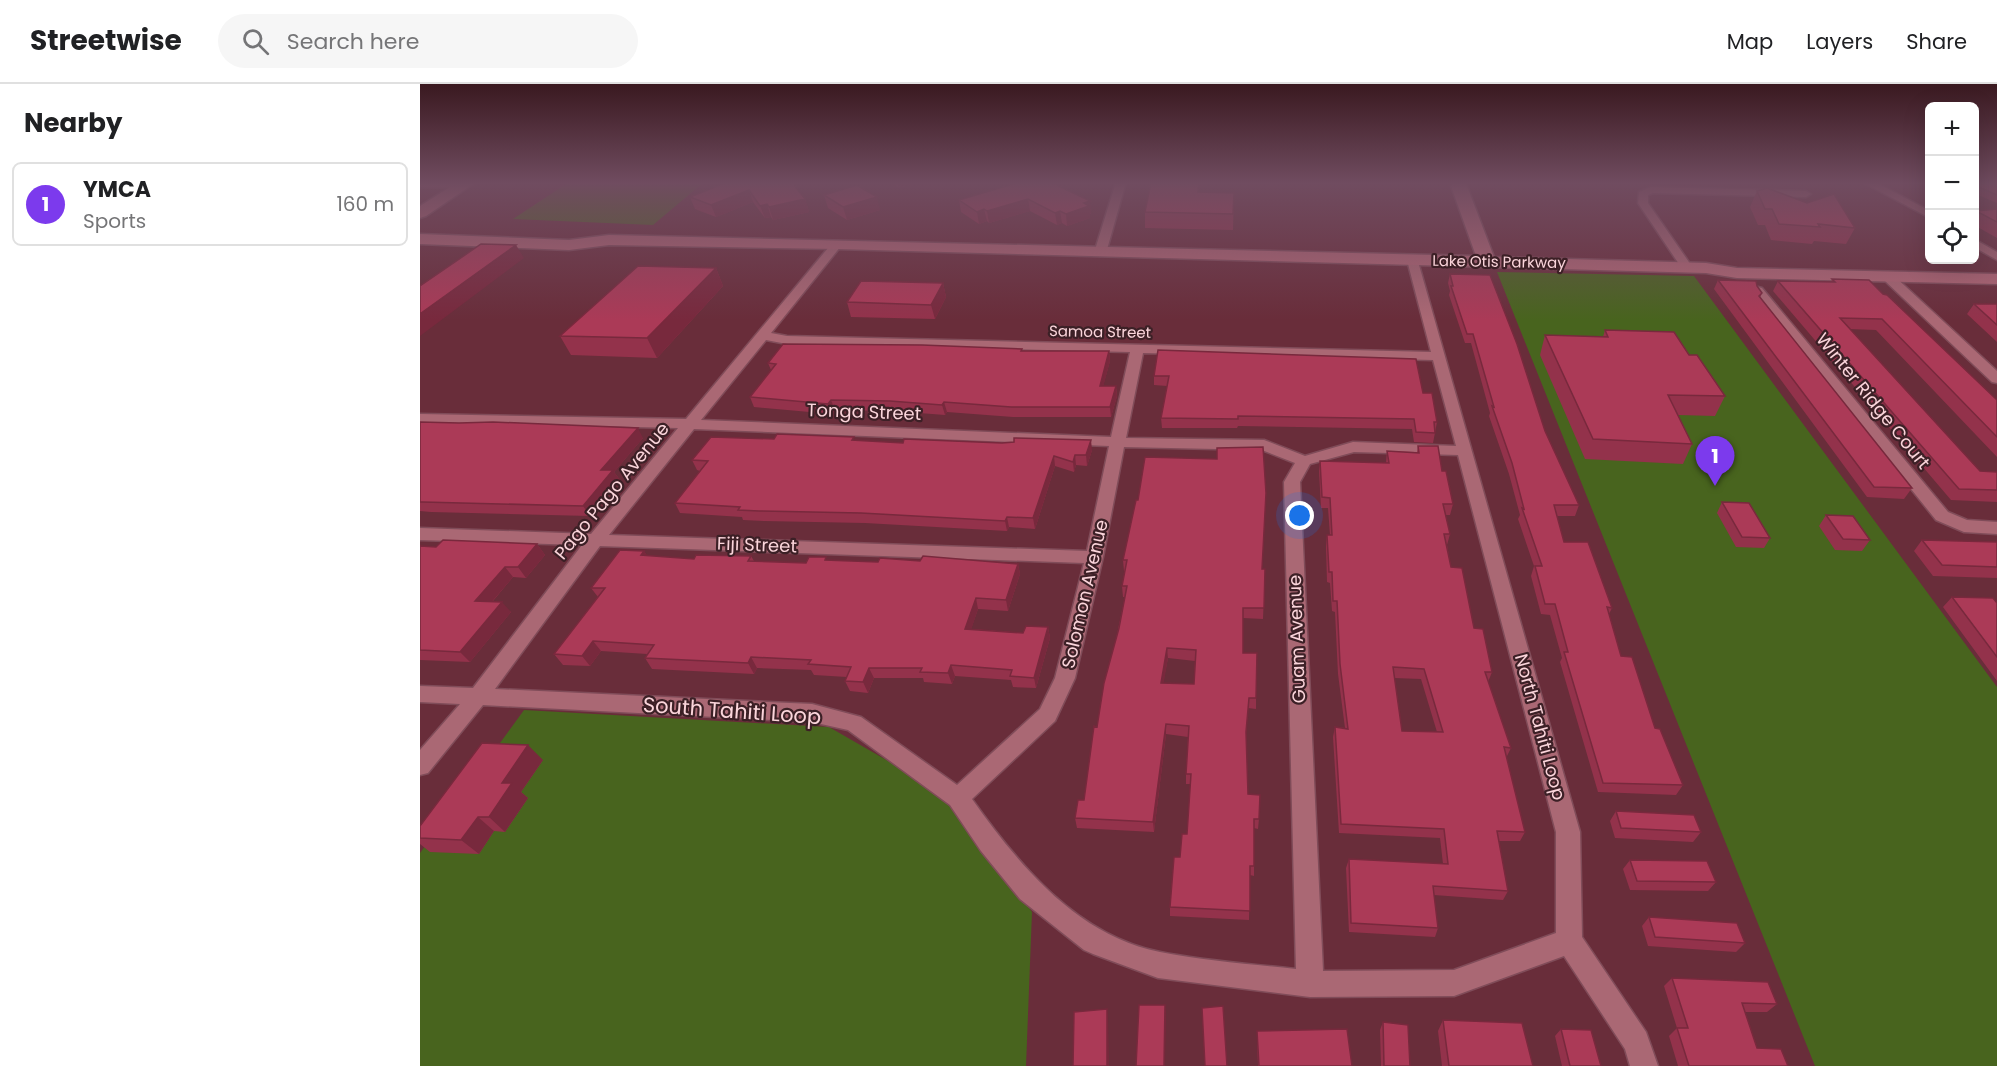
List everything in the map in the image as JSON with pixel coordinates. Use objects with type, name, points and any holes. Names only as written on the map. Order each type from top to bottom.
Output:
[{"type":"main road","name":"Lake Otis Parkway","points":[[420,228],[582,234],[609,240]]},
{"type":"main road","points":[[1474,228],[1486,262]]},
{"type":"main road","name":"Lake Otis Parkway","points":[[420,240],[569,244],[609,240],[837,244],[1100,253],[1687,267],[1737,273],[1997,279]]},
{"type":"main road","name":"Lake Otis Parkway","points":[[1706,268],[1727,262],[1997,268]]},
{"type":"street","points":[[1100,253],[1107,228]]},
{"type":"street","points":[[1660,228],[1687,267]]},
{"type":"street","name":"Pago Pago Avenue","points":[[420,766],[478,697],[596,539],[837,244]]},
{"type":"street","points":[[1979,245],[1997,257]]},
{"type":"street","name":"North Tahiti Loop","points":[[1413,260],[1437,356],[1568,832],[1569,941]]},
{"type":"street","points":[[1888,277],[1997,379]]},
{"type":"street","name":"Winter Ridge Court","points":[[1758,291],[1942,516],[1964,526],[1997,528]]},
{"type":"street","name":"Samoa Street","points":[[763,335],[787,340],[1437,356]]},
{"type":"street","name":"Solomon Avenue","points":[[957,798],[1048,715],[1065,678],[1094,557],[1137,349]]},
{"type":"street","name":"Tonga Street","points":[[420,418],[691,424],[1118,442],[1264,445],[1304,461]]},
{"type":"street","points":[[1304,461],[1353,447],[1465,451]]},
{"type":"street","name":"Guam Avenue","points":[[1304,461],[1292,482],[1310,984]]},
{"type":"street","name":"Fiji Street","points":[[420,534],[1094,557]]},
{"type":"street","name":"South Tahiti Loop","points":[[420,694],[812,713],[854,723],[957,798],[989,843],[1029,891],[1093,941],[1158,965],[1310,984]]},
{"type":"street","points":[[1310,984],[1454,983],[1569,941],[1636,1042],[1644,1066]]},
{"type":"green space","points":[[1497,272],[1694,276],[1997,687],[1997,1066],[1815,1066]]},
{"type":"green space","points":[[524,710],[829,727],[949,796],[1032,912],[1026,1066],[420,1066],[420,853]]},
{"type":"building","points":[[481,244],[516,245],[420,314],[420,286]]},
{"type":"building","points":[[638,266],[716,268],[647,338],[560,336]]},
{"type":"building","points":[[1450,274],[1490,275],[1517,344],[1545,431],[1579,505],[1554,505],[1564,542],[1588,542],[1612,608],[1607,607],[1621,656],[1632,657],[1655,728],[1660,729],[1683,785],[1603,783],[1564,652],[1568,652],[1555,604],[1545,604],[1535,566],[1542,566],[1522,508],[1524,509],[1512,463],[1492,406],[1494,407],[1473,334],[1467,334],[1451,286],[1453,286]]},
{"type":"building","points":[[1832,279],[1869,280],[1997,400],[1997,437],[1882,319],[1840,318],[1980,471],[1997,472],[1997,490],[1959,489],[1778,281],[1835,282]]},
{"type":"building","points":[[1718,280],[1756,281],[1762,293],[1759,296],[1912,488],[1874,487]]},
{"type":"building","points":[[861,281],[943,283],[931,305],[847,302]]},
{"type":"building","points":[[1974,304],[1997,304],[1997,325]]},
{"type":"building","points":[[1605,330],[1674,332],[1689,355],[1697,355],[1725,396],[1668,395],[1692,444],[1593,439],[1545,335],[1608,337]]},
{"type":"building","points":[[783,344],[922,345],[1022,349],[1021,351],[1109,351],[1100,386],[1116,386],[1110,407],[1011,407],[944,402],[942,405],[831,400],[828,404],[750,397],[776,364],[768,363]]},
{"type":"building","points":[[1158,350],[1416,359],[1423,393],[1432,393],[1437,422],[1434,422],[1435,433],[1416,432],[1414,419],[1238,416],[1238,419],[1161,418],[1169,376],[1154,376]]},
{"type":"building","points":[[420,422],[493,422],[638,428],[601,470],[613,470],[583,506],[420,502]]},
{"type":"building","points":[[777,434],[854,437],[852,440],[903,443],[904,439],[1002,443],[1014,442],[1014,438],[1091,440],[1086,455],[1075,455],[1073,462],[1054,456],[1033,518],[1007,517],[1005,521],[861,513],[759,511],[738,510],[740,507],[675,503],[708,461],[692,460],[711,437],[774,439]]},
{"type":"building","points":[[1418,446],[1438,446],[1442,471],[1446,471],[1453,504],[1443,504],[1450,534],[1444,534],[1451,567],[1462,568],[1474,628],[1483,629],[1492,672],[1485,672],[1511,748],[1504,747],[1525,832],[1497,831],[1508,891],[1433,886],[1438,928],[1351,923],[1349,859],[1448,864],[1444,829],[1341,824],[1335,727],[1348,729],[1340,664],[1337,601],[1333,601],[1332,572],[1329,572],[1327,535],[1332,535],[1330,498],[1322,497],[1320,461],[1389,463],[1387,451],[1419,453]],"holes":[[[1393,667],[1424,669],[1443,732],[1402,731]]]},
{"type":"building","points":[[1263,447],[1266,493],[1262,569],[1265,569],[1264,608],[1243,608],[1243,653],[1257,653],[1256,698],[1249,698],[1246,732],[1248,794],[1260,795],[1259,819],[1254,819],[1254,866],[1250,866],[1250,911],[1170,907],[1174,857],[1180,857],[1182,834],[1187,834],[1191,774],[1186,774],[1189,726],[1166,724],[1153,822],[1075,818],[1078,800],[1084,800],[1094,726],[1097,727],[1104,683],[1119,628],[1127,586],[1122,586],[1127,560],[1123,560],[1136,500],[1138,500],[1145,457],[1217,459],[1217,448]],"holes":[[[1167,648],[1196,650],[1194,684],[1161,683]]]},
{"type":"building","points":[[1722,502],[1749,503],[1770,538],[1742,537]]},
{"type":"building","points":[[1826,515],[1853,516],[1870,540],[1843,539]]},
{"type":"building","points":[[443,540],[537,544],[518,567],[505,567],[475,601],[502,602],[460,652],[420,650],[420,546],[436,547]]},
{"type":"building","points":[[1922,540],[1997,542],[1997,567],[1942,565]]},
{"type":"building","points":[[620,550],[644,551],[641,555],[694,559],[696,555],[751,556],[748,561],[806,563],[809,557],[826,557],[825,560],[878,562],[880,558],[920,561],[923,556],[1018,564],[1006,600],[976,598],[965,629],[1023,633],[1026,626],[1048,627],[1034,678],[1010,676],[1012,670],[951,665],[948,673],[920,672],[922,668],[869,668],[863,682],[845,681],[851,667],[808,664],[811,660],[751,657],[748,663],[645,658],[654,645],[593,641],[582,656],[554,654],[605,588],[591,588]]},
{"type":"building","points":[[1952,597],[1993,598],[1997,603],[1997,657]]},
{"type":"building","points":[[482,743],[528,745],[502,783],[512,783],[489,817],[478,817],[461,840],[420,838],[420,826]]},
{"type":"building","points":[[1616,811],[1694,815],[1701,832],[1621,828]]},
{"type":"building","points":[[1630,860],[1707,861],[1716,882],[1637,881]]},
{"type":"building","points":[[1649,917],[1737,923],[1745,943],[1655,937]]},
{"type":"building","points":[[1672,978],[1768,982],[1777,1004],[1742,1003],[1757,1048],[1781,1049],[1788,1066],[1689,1066],[1677,1028],[1688,1028]]},
{"type":"building","points":[[1139,1005],[1165,1005],[1164,1066],[1136,1066]]},
{"type":"building","points":[[1223,1006],[1227,1066],[1205,1066],[1202,1008]]},
{"type":"building","points":[[1107,1009],[1107,1066],[1073,1066],[1074,1012]]},
{"type":"building","points":[[1443,1020],[1522,1023],[1533,1066],[1449,1066]]},
{"type":"building","points":[[1383,1022],[1408,1025],[1410,1066],[1384,1066]]},
{"type":"building","points":[[1347,1029],[1352,1066],[1259,1066],[1257,1031]]},
{"type":"building","points":[[1561,1029],[1591,1030],[1601,1066],[1570,1066]]},
{"type":"place","name":"YMCA","points":[[1715,486]]}]
